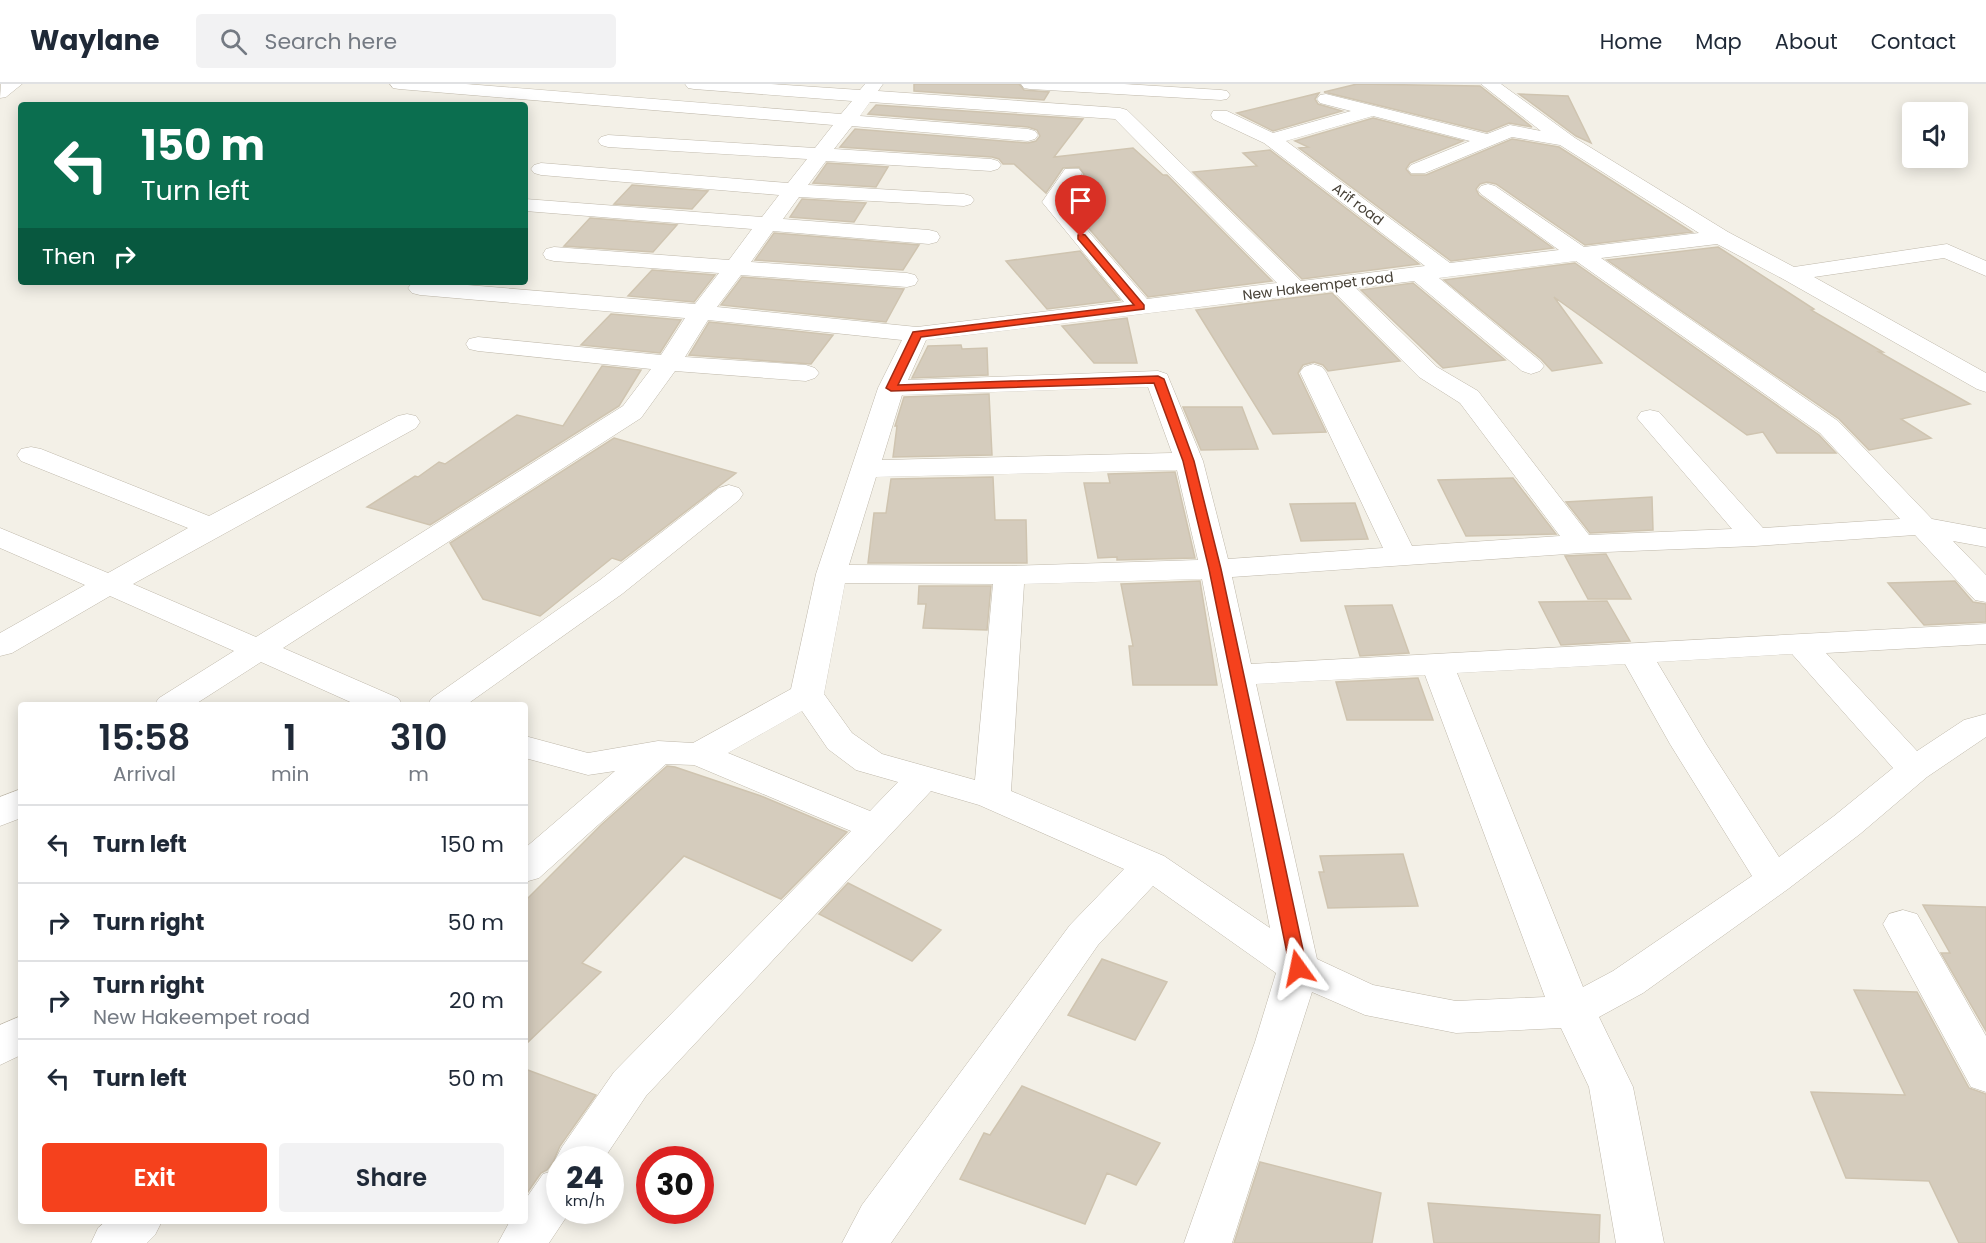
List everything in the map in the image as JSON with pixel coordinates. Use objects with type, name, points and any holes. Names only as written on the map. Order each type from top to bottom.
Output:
[{"type":"street","points":[[0,93],[13,84]]},
{"type":"street","points":[[399,84],[502,99],[1028,135]]},
{"type":"street","points":[[694,84],[869,90],[1120,114],[1295,288]]},
{"type":"street","points":[[1030,84],[1221,95]]},
{"type":"street","points":[[1490,84],[1568,142],[1720,237],[1791,274],[1986,384]]},
{"type":"street","points":[[176,702],[632,412],[668,363],[701,312],[869,90]]},
{"type":"street","points":[[1326,99],[1486,139]]},
{"type":"street","points":[[1271,139],[1373,110]]},
{"type":"street","name":"Arif road","points":[[1220,115],[1271,139],[1445,270]]},
{"type":"street","points":[[1418,169],[1510,130],[1568,142]]},
{"type":"street","points":[[608,141],[991,165]]},
{"type":"street","points":[[541,169],[793,190],[964,200]]},
{"type":"street","points":[[1072,173],[1052,202],[1141,307]]},
{"type":"street","points":[[1488,190],[1828,427],[1986,593]]},
{"type":"street","points":[[528,205],[929,237]]},
{"type":"street","name":"New Hakeempet road","points":[[420,288],[701,312],[897,332],[1141,307],[1720,237]]},
{"type":"street","points":[[1791,274],[1947,251],[1986,269]]},
{"type":"street","points":[[554,254],[907,280]]},
{"type":"street","points":[[1419,273],[1531,366]]},
{"type":"street","points":[[1338,283],[1428,372],[1469,397],[1581,544]]},
{"type":"street","points":[[897,332],[891,388],[831,574],[807,694],[840,741],[869,762],[899,803]]},
{"type":"street","points":[[478,344],[668,363],[806,373]]},
{"type":"street","points":[[1313,372],[1402,556]]},
{"type":"street","points":[[891,388],[1158,379],[1189,461],[1238,675],[1294,982],[1208,1243]]},
{"type":"street","points":[[1650,418],[1755,537]]},
{"type":"street","points":[[0,646],[109,583],[407,422]]},
{"type":"street","points":[[31,455],[211,527]]},
{"type":"street","points":[[866,469],[1189,461]]},
{"type":"street","points":[[448,702],[612,587],[729,494]]},
{"type":"street","points":[[831,574],[1009,574],[1215,569],[1581,544],[1755,537],[1922,526],[1986,538]]},
{"type":"street","points":[[0,537],[379,702]]},
{"type":"street","points":[[992,797],[1009,574]]},
{"type":"street","points":[[1238,675],[1986,634]]},
{"type":"street","points":[[1800,644],[1914,769]]},
{"type":"street","points":[[1636,654],[1688,744],[1774,880]]},
{"type":"street","points":[[1437,663],[1578,1019],[1611,1087],[1640,1243]]},
{"type":"street","points":[[699,754],[807,694]]},
{"type":"street","points":[[528,748],[588,764],[658,752],[699,754],[899,803],[992,797],[1142,875],[1294,982],[1456,1017],[1578,1019],[1848,825],[1914,769],[1983,733]]},
{"type":"street","points":[[528,866],[658,752]]},
{"type":"street","points":[[0,814],[18,803]]},
{"type":"street","points":[[588,1146],[630,1084],[899,803]]},
{"type":"street","points":[[866,1243],[879,1219],[1083,934],[1142,875]]},
{"type":"street","points":[[1903,924],[1986,1075]]},
{"type":"street","points":[[0,1048],[18,1034]]},
{"type":"street","points":[[522,1243],[546,1208]]},
{"type":"street","points":[[115,1243],[135,1224]]},
{"type":"building","points":[[914,84],[1019,84],[1024,90],[1049,92],[1044,100],[914,91]]},
{"type":"building","points":[[1357,84],[1480,86],[1532,127],[1509,123],[1487,132],[1324,92]]},
{"type":"building","points":[[1319,93],[1315,99],[1318,104],[1342,111],[1273,131],[1237,113]]},
{"type":"building","points":[[1519,94],[1568,96],[1591,143],[1576,136]]},
{"type":"building","points":[[876,105],[1083,119],[1054,157],[1133,148],[1163,175],[1167,175],[1272,281],[1148,297],[1066,202],[1084,174],[1079,167],[1063,168],[1046,193],[1014,164],[1003,164],[999,159],[992,157],[840,147],[855,129],[1028,143],[1036,141],[1040,136],[1037,130],[1028,127],[868,114]]},
{"type":"building","points":[[1373,118],[1463,141],[1410,163],[1406,169],[1411,175],[1426,175],[1512,139],[1559,147],[1692,232],[1585,245],[1496,184],[1487,182],[1480,184],[1476,189],[1479,195],[1553,248],[1451,261],[1299,148],[1308,147],[1295,141]]},
{"type":"building","points":[[1270,150],[1419,264],[1302,279],[1193,172],[1257,166],[1243,153]]},
{"type":"building","points":[[827,163],[888,167],[876,187],[813,183]]},
{"type":"building","points":[[632,185],[708,191],[692,209],[614,204]]},
{"type":"building","points":[[802,199],[866,203],[854,222],[790,217]]},
{"type":"building","points":[[590,218],[677,225],[653,252],[564,246]]},
{"type":"building","points":[[774,233],[919,245],[903,270],[755,260]]},
{"type":"building","points":[[1718,247],[1814,309],[1811,310],[1970,404],[1901,419],[1931,438],[1869,450],[1839,419],[1607,260]]},
{"type":"building","points":[[1080,251],[1120,300],[1047,309],[1006,261]]},
{"type":"building","points":[[1575,263],[1819,435],[1836,453],[1777,453],[1763,432],[1747,435],[1554,297],[1602,363],[1552,371],[1541,359],[1444,280]]},
{"type":"building","points":[[652,270],[715,275],[694,302],[628,296]]},
{"type":"building","points":[[742,277],[904,289],[886,322],[721,305]]},
{"type":"building","points":[[1413,283],[1505,360],[1443,368],[1361,290]]},
{"type":"building","points":[[1332,293],[1400,361],[1328,371],[1323,365],[1314,362],[1303,365],[1298,373],[1326,432],[1273,434],[1196,310]]},
{"type":"building","points":[[611,314],[681,320],[660,353],[581,345]]},
{"type":"building","points":[[1127,318],[1137,363],[1094,363],[1062,326]]},
{"type":"building","points":[[709,322],[833,335],[811,364],[689,355]]},
{"type":"building","points":[[961,345],[962,349],[987,348],[988,375],[912,378],[928,346]]},
{"type":"building","points":[[602,366],[641,370],[619,406],[430,525],[367,507],[439,462],[445,464],[517,415],[563,426]]},
{"type":"building","points":[[989,394],[992,455],[893,457],[897,426],[895,426],[904,397]]},
{"type":"building","points":[[1183,407],[1242,407],[1258,449],[1201,450]]},
{"type":"building","points":[[614,438],[736,473],[621,561],[612,558],[540,616],[483,599],[450,543]]},
{"type":"building","points":[[1175,472],[1195,558],[1117,560],[1117,557],[1098,558],[1084,483],[1110,483],[1108,474]]},
{"type":"building","points":[[993,477],[995,520],[1026,520],[1027,563],[868,563],[874,513],[886,513],[891,479]]},
{"type":"building","points":[[1513,478],[1556,534],[1466,536],[1438,480]]},
{"type":"building","points":[[1652,497],[1653,530],[1590,533],[1566,502]]},
{"type":"building","points":[[1355,503],[1368,539],[1301,541],[1290,504]]},
{"type":"building","points":[[1606,554],[1631,599],[1588,599],[1565,556]]},
{"type":"building","points":[[1200,581],[1217,685],[1133,685],[1129,646],[1133,646],[1121,584]]},
{"type":"building","points":[[1955,581],[1973,602],[1986,604],[1986,622],[1924,625],[1888,583]]},
{"type":"building","points":[[919,586],[991,586],[987,630],[923,628],[926,604],[918,604]]},
{"type":"building","points":[[1607,601],[1630,641],[1561,645],[1539,602]]},
{"type":"building","points":[[1392,605],[1409,653],[1360,656],[1345,606]]},
{"type":"building","points":[[1418,678],[1433,720],[1347,720],[1336,682]]},
{"type":"building","points":[[667,766],[761,796],[847,832],[781,899],[684,856],[582,963],[601,972],[528,1042],[528,898],[601,825]]},
{"type":"building","points":[[1403,854],[1418,906],[1328,908],[1319,872],[1324,872],[1320,856]]},
{"type":"building","points":[[848,883],[941,930],[912,961],[819,914]]},
{"type":"building","points":[[1923,905],[1986,907],[1986,1031],[1941,953],[1950,953]]},
{"type":"building","points":[[1102,959],[1167,982],[1135,1040],[1068,1015]]},
{"type":"building","points":[[1854,990],[1917,992],[1969,1088],[1986,1094],[1986,1243],[1959,1243],[1929,1181],[1846,1178],[1811,1092],[1905,1095]]},
{"type":"building","points":[[528,1070],[596,1095],[560,1146],[546,1146],[546,1170],[541,1173],[528,1192]]},
{"type":"building","points":[[1022,1086],[1160,1143],[1136,1185],[1107,1173],[1085,1224],[960,1179],[984,1133],[990,1135]]},
{"type":"building","points":[[1260,1162],[1381,1193],[1372,1243],[1234,1243]]},
{"type":"building","points":[[1428,1203],[1600,1215],[1599,1243],[1434,1243]]},
{"type":"route","points":[[1081,237],[1141,307],[917,334],[891,388],[1158,379],[1189,461],[1215,569],[1298,968]]}]
